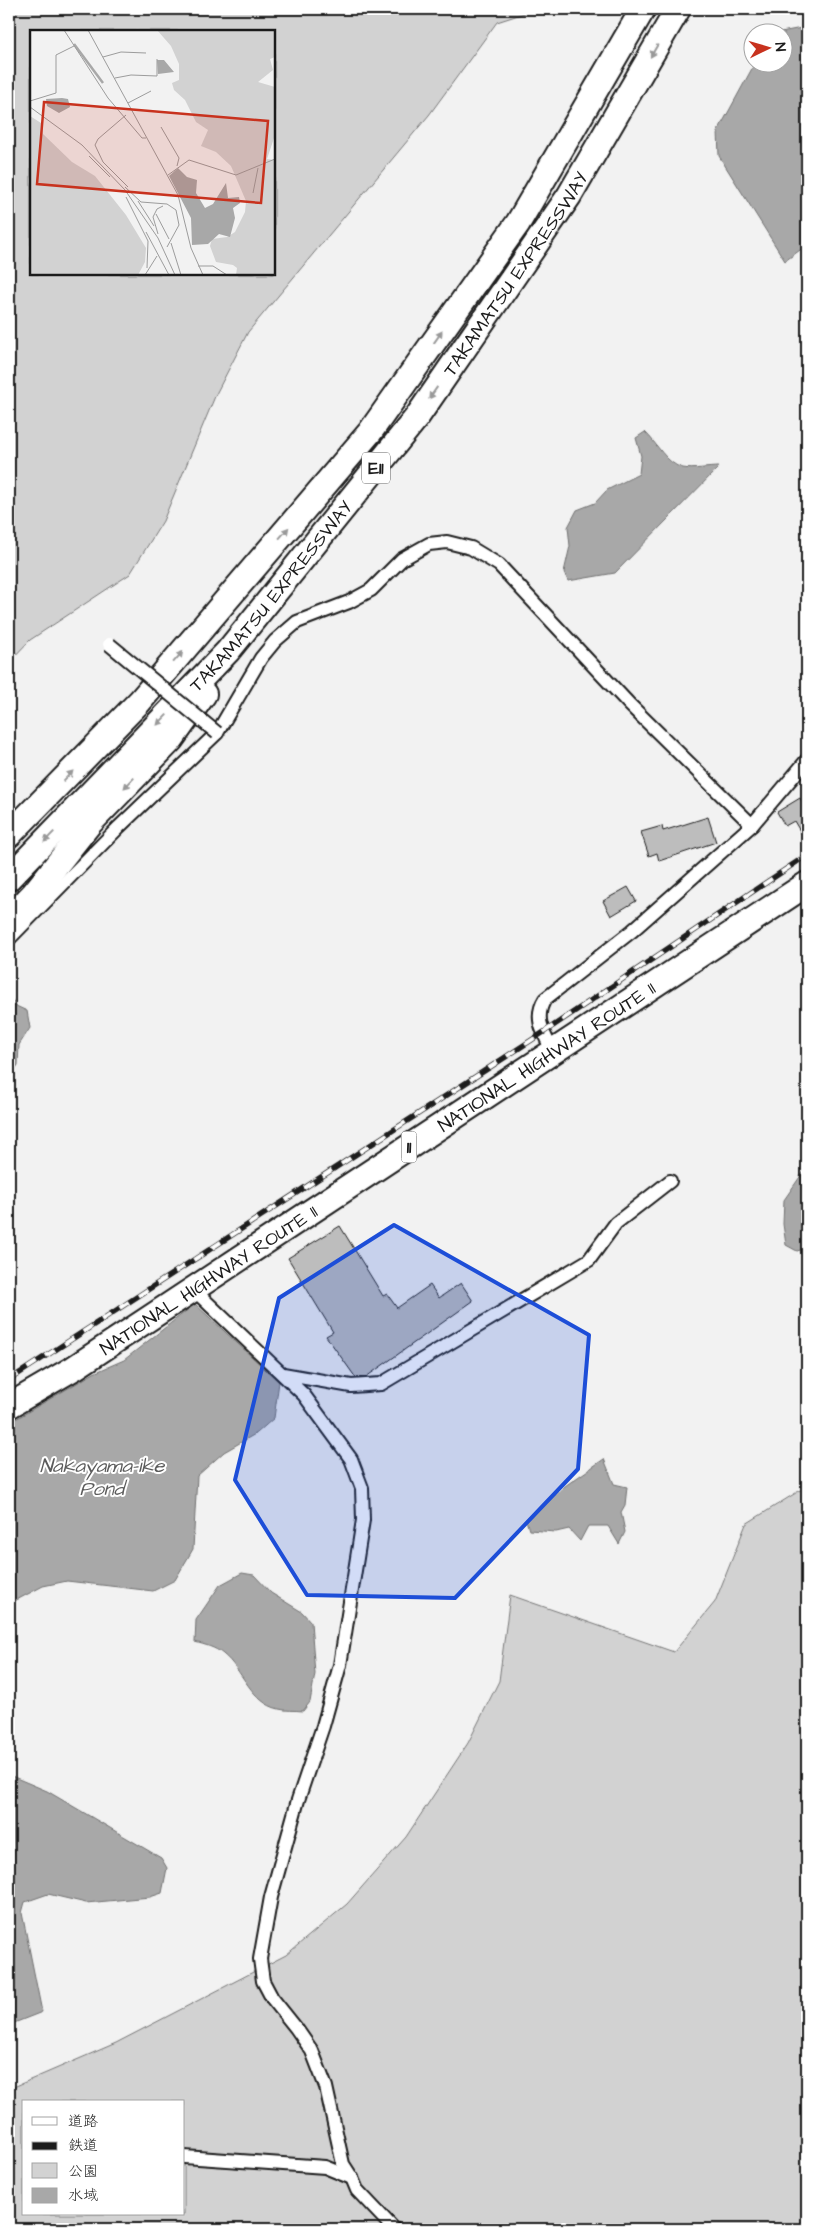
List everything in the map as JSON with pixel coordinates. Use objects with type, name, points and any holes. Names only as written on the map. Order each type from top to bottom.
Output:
[{"type":"highway","name":"TAKAMATSU EXPRESSWAY","points":[[9,835],[140,701],[370,432],[518,223],[643,9]]},
{"type":"highway","name":"TAKAMATSU EXPRESSWAY","points":[[9,878],[228,651],[417,418],[569,196],[678,9]]},
{"type":"highway","points":[[9,919],[34,892],[90,823],[171,740],[287,579]]},
{"type":"highway","name":"NATIONAL HIGHWAY ROUTE 11","points":[[9,1406],[74,1368],[807,884]]},
{"type":"street","points":[[9,940],[119,828],[217,733],[261,658],[275,640],[297,622],[349,602],[371,590],[402,559],[429,544],[447,542],[471,548],[499,565],[630,704],[752,825]]},
{"type":"street","points":[[109,644],[217,733]]},
{"type":"street","points":[[552,1052],[540,1025],[539,1017],[539,1012],[546,999],[632,932],[752,825],[807,760]]},
{"type":"street","points":[[283,1374],[351,1386],[381,1384],[590,1260],[616,1223],[670,1181]]},
{"type":"street","points":[[193,1289],[304,1395],[351,1459],[362,1488],[363,1520],[340,1665],[271,1897],[260,1959],[263,1981],[272,1998],[312,2051],[326,2087],[343,2164],[352,2178],[356,2190],[394,2229]]},
{"type":"street","points":[[185,2157],[325,2167],[352,2178]]},
{"type":"highlighted area","points":[[394,1225],[589,1335],[578,1469],[455,1598],[307,1595],[235,1480],[279,1298]]},
{"type":"green space","points":[[9,9],[537,9],[497,22],[429,115],[248,332],[216,394],[163,521],[130,574],[30,640],[9,662]]},
{"type":"green space","points":[[807,1486],[807,2229],[9,2229],[9,2089],[116,2043],[286,1955],[347,1904],[406,1837],[468,1743],[499,1681],[510,1595],[674,1652],[715,1602],[746,1524]]},
{"type":"water","points":[[807,27],[807,245],[785,261],[719,156],[718,131],[750,72],[794,72],[794,30]]},
{"type":"water","points":[[645,432],[667,458],[677,466],[691,469],[719,467],[615,573],[568,581],[564,572],[570,546],[568,527],[577,510],[595,503],[607,490],[639,474],[641,456],[636,438]]},
{"type":"water","points":[[9,995],[16,1006],[27,1011],[30,1028],[19,1045],[18,1065],[9,1078]]},
{"type":"water","points":[[804,1171],[807,1177],[807,1248],[797,1251],[786,1245],[783,1224],[784,1200]]},
{"type":"water","name":"Nakayama-ike Pond","points":[[195,1304],[279,1382],[274,1418],[257,1433],[224,1452],[197,1476],[193,1549],[175,1580],[153,1591],[67,1581],[43,1586],[9,1604],[9,1423],[94,1373],[124,1360]]},
{"type":"water","points":[[604,1459],[614,1484],[627,1487],[625,1505],[621,1512],[625,1532],[619,1544],[608,1526],[588,1526],[580,1541],[569,1529],[556,1532],[529,1530],[526,1520],[565,1486]]},
{"type":"water","points":[[242,1573],[254,1575],[271,1593],[302,1612],[311,1622],[315,1674],[310,1702],[303,1711],[282,1710],[269,1706],[254,1693],[223,1654],[213,1648],[195,1642],[196,1620],[220,1585]]},
{"type":"water","points":[[9,1775],[47,1791],[161,1858],[167,1868],[162,1893],[150,1897],[86,1903],[48,1894],[25,1902],[22,1913],[42,2012],[9,2025]]},
{"type":"building","points":[[800,798],[807,810],[807,843],[794,821],[785,826],[777,812]]},
{"type":"building","points":[[708,817],[716,842],[659,861],[657,853],[649,856],[641,832],[662,826],[663,831]]},
{"type":"building","points":[[628,887],[636,901],[611,916],[603,901]]},
{"type":"building","points":[[340,1226],[383,1296],[387,1294],[397,1308],[430,1285],[439,1298],[461,1283],[473,1301],[366,1377],[356,1378],[326,1336],[333,1332],[288,1258]]},
{"type":"railway","points":[[9,1380],[544,1032],[807,855]]}]
